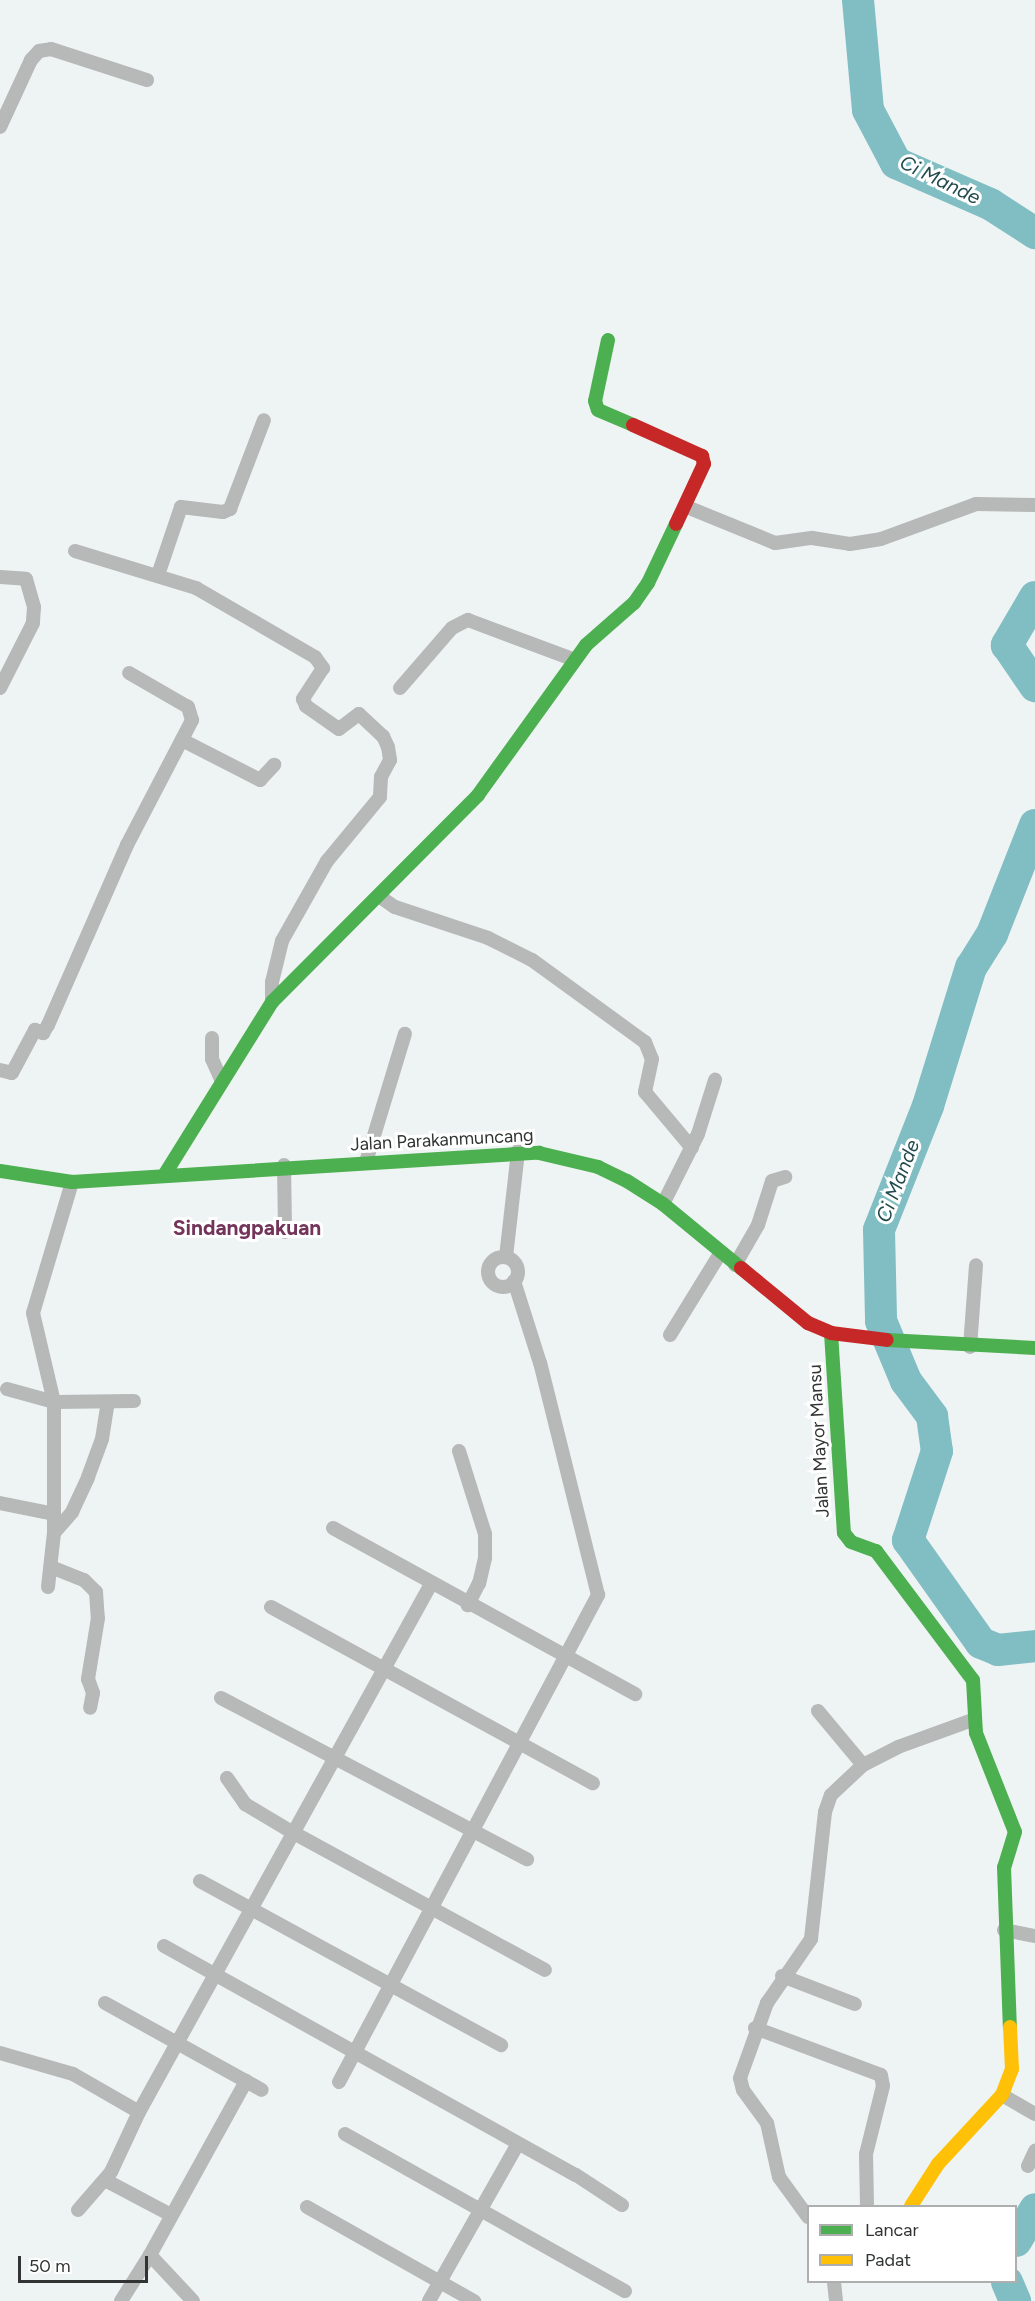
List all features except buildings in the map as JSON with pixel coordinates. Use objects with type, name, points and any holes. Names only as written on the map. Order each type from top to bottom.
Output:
[{"type":"street","points":[[0,127],[31,60],[39,51],[51,49],[147,80]]},
{"type":"street","points":[[165,1174],[221,1079],[272,1002],[478,795],[586,645],[639,596],[687,507],[704,464],[702,456],[598,410],[595,401],[597,380],[608,339]]},
{"type":"street","points":[[158,575],[181,507],[223,512],[230,509],[264,420]]},
{"type":"street","points":[[687,507],[775,543],[812,538],[850,544],[881,540],[976,504],[1035,505]]},
{"type":"street","points":[[75,551],[158,575],[228,603],[321,661],[322,668],[303,703],[339,729],[359,714],[383,736],[388,747],[390,760],[381,777],[380,797],[327,861],[282,941],[272,982],[272,1002]]},
{"type":"street","points":[[0,577],[26,579],[34,608],[33,623],[0,688]]},
{"type":"street","points":[[400,688],[452,628],[468,620],[576,660]]},
{"type":"street","points":[[0,1070],[12,1073],[35,1030],[43,1033],[75,969],[127,845],[182,740],[193,713],[129,673]]},
{"type":"street","points":[[182,740],[260,780],[274,765]]},
{"type":"street","points":[[379,896],[395,907],[466,929],[532,960],[645,1042],[652,1059],[645,1092],[692,1148]]},
{"type":"street","points":[[366,1162],[405,1034]]},
{"type":"street","points":[[212,1038],[212,1059],[221,1079]]},
{"type":"street","points":[[663,1204],[692,1148],[714,1080]]},
{"type":"street","points":[[506,1257],[518,1151]]},
{"type":"street","name":"Jalan Parakanmuncang","points":[[0,1171],[72,1182],[518,1151],[562,1157],[598,1167],[663,1204],[808,1323],[831,1333],[866,1339],[970,1347],[1035,1348]]},
{"type":"street","points":[[284,1166],[285,1232]]},
{"type":"street","points":[[735,1264],[758,1225],[772,1181],[785,1178]]},
{"type":"street","points":[[48,1587],[54,1533],[54,1402],[33,1313],[72,1182]]},
{"type":"street","points":[[670,1335],[721,1252]]},
{"type":"street","points":[[339,2082],[596,1603],[598,1590],[540,1363],[514,1281],[517,1267],[506,1257]]},
{"type":"street","points":[[506,1257],[492,1262],[489,1276],[500,1286],[514,1281]]},
{"type":"street","points":[[970,1347],[976,1265]]},
{"type":"street","name":"Jalan Mayor Mansu","points":[[831,1333],[842,1526],[846,1539],[872,1548],[896,1575],[959,1659],[973,1680],[975,1719]]},
{"type":"street","points":[[7,1389],[54,1402],[134,1401]]},
{"type":"street","points":[[54,1533],[72,1512],[88,1477],[102,1439],[108,1403]]},
{"type":"street","points":[[459,1451],[485,1534],[485,1558],[468,1605]]},
{"type":"street","points":[[0,1503],[54,1514]]},
{"type":"street","points":[[333,1528],[567,1660],[635,1694]]},
{"type":"street","points":[[51,1567],[84,1580],[96,1592],[97,1626],[88,1679],[93,1693],[90,1708]]},
{"type":"street","points":[[78,2210],[105,2180],[139,2112],[291,1832],[431,1584]]},
{"type":"street","points":[[271,1607],[382,1670],[593,1783]]},
{"type":"street","points":[[221,1698],[474,1829],[527,1859]]},
{"type":"street","points":[[818,1711],[863,1765]]},
{"type":"street","points":[[807,2216],[779,2177],[766,2123],[743,2090],[740,2078],[755,2028],[782,1976],[805,1951],[815,1926],[820,1836],[831,1795],[863,1765],[898,1747],[975,1719],[984,1760],[1014,1824],[1014,1840],[1004,1868],[1004,1930],[1012,2069],[1002,2095],[938,2164],[912,2205]]},
{"type":"street","points":[[228,1779],[245,1804],[291,1832],[545,1970]]},
{"type":"street","points":[[200,1881],[501,2045]]},
{"type":"street","points":[[1004,1930],[1035,1936]]},
{"type":"street","points":[[164,1946],[518,2144],[622,2205]]},
{"type":"street","points":[[782,1976],[855,2004]]},
{"type":"street","points":[[105,2003],[262,2090]]},
{"type":"street","points":[[755,2028],[881,2075],[883,2086],[866,2154],[867,2205]]},
{"type":"street","points":[[0,2052],[73,2074],[139,2112]]},
{"type":"street","points":[[121,2301],[150,2255],[246,2081]]},
{"type":"street","points":[[1002,2095],[1035,2114]]},
{"type":"street","points":[[345,2134],[625,2291]]},
{"type":"street","points":[[429,2301],[518,2144]]},
{"type":"street","points":[[1028,2166],[1035,2151]]},
{"type":"street","points":[[105,2180],[171,2215]]},
{"type":"street","points":[[308,2207],[474,2301]]},
{"type":"street","points":[[150,2255],[193,2301]]},
{"type":"street","points":[[834,2283],[836,2301]]},
{"type":"waterway","name":"Ci Mande","points":[[858,0],[868,110],[896,163],[990,204],[1035,233]]},
{"type":"waterway","name":"Ci Mande","points":[[1035,597],[1007,645],[1035,686]]},
{"type":"waterway","name":"Ci Mande","points":[[1035,825],[992,934],[971,967],[928,1106],[879,1230],[881,1321],[906,1381],[932,1416],[937,1451],[908,1540],[981,1643],[998,1650],[1035,1646]]},
{"type":"waterway","name":"Ci Mande","points":[[1017,2239],[1035,2209]]},
{"type":"waterway","name":"Ci Mande","points":[[1007,2283],[1015,2301]]},
{"type":"traffic: fast","points":[[608,340],[595,401],[598,410],[633,425]]},
{"type":"traffic: fast","points":[[165,1174],[272,1002],[478,795],[586,645],[634,603],[648,583],[676,524]]},
{"type":"traffic: fast","points":[[0,1171],[72,1182],[539,1153],[598,1167],[627,1181],[663,1204],[741,1268]]},
{"type":"traffic: fast","points":[[831,1333],[844,1533],[851,1542],[876,1551],[973,1680],[976,1733],[1015,1832],[1004,1867],[1010,2027]]},
{"type":"traffic: fast","points":[[887,1340],[1035,1348]]},
{"type":"traffic: slow","points":[[912,2205],[938,2164],[1002,2095],[1012,2069],[1010,2027]]},
{"type":"traffic: jam","points":[[633,425],[702,456],[704,464],[676,524]]},
{"type":"traffic: jam","points":[[741,1268],[808,1323],[831,1333],[887,1340]]},
{"type":"district","name":"Sindangpakuan","points":[[247,1228]]}]
